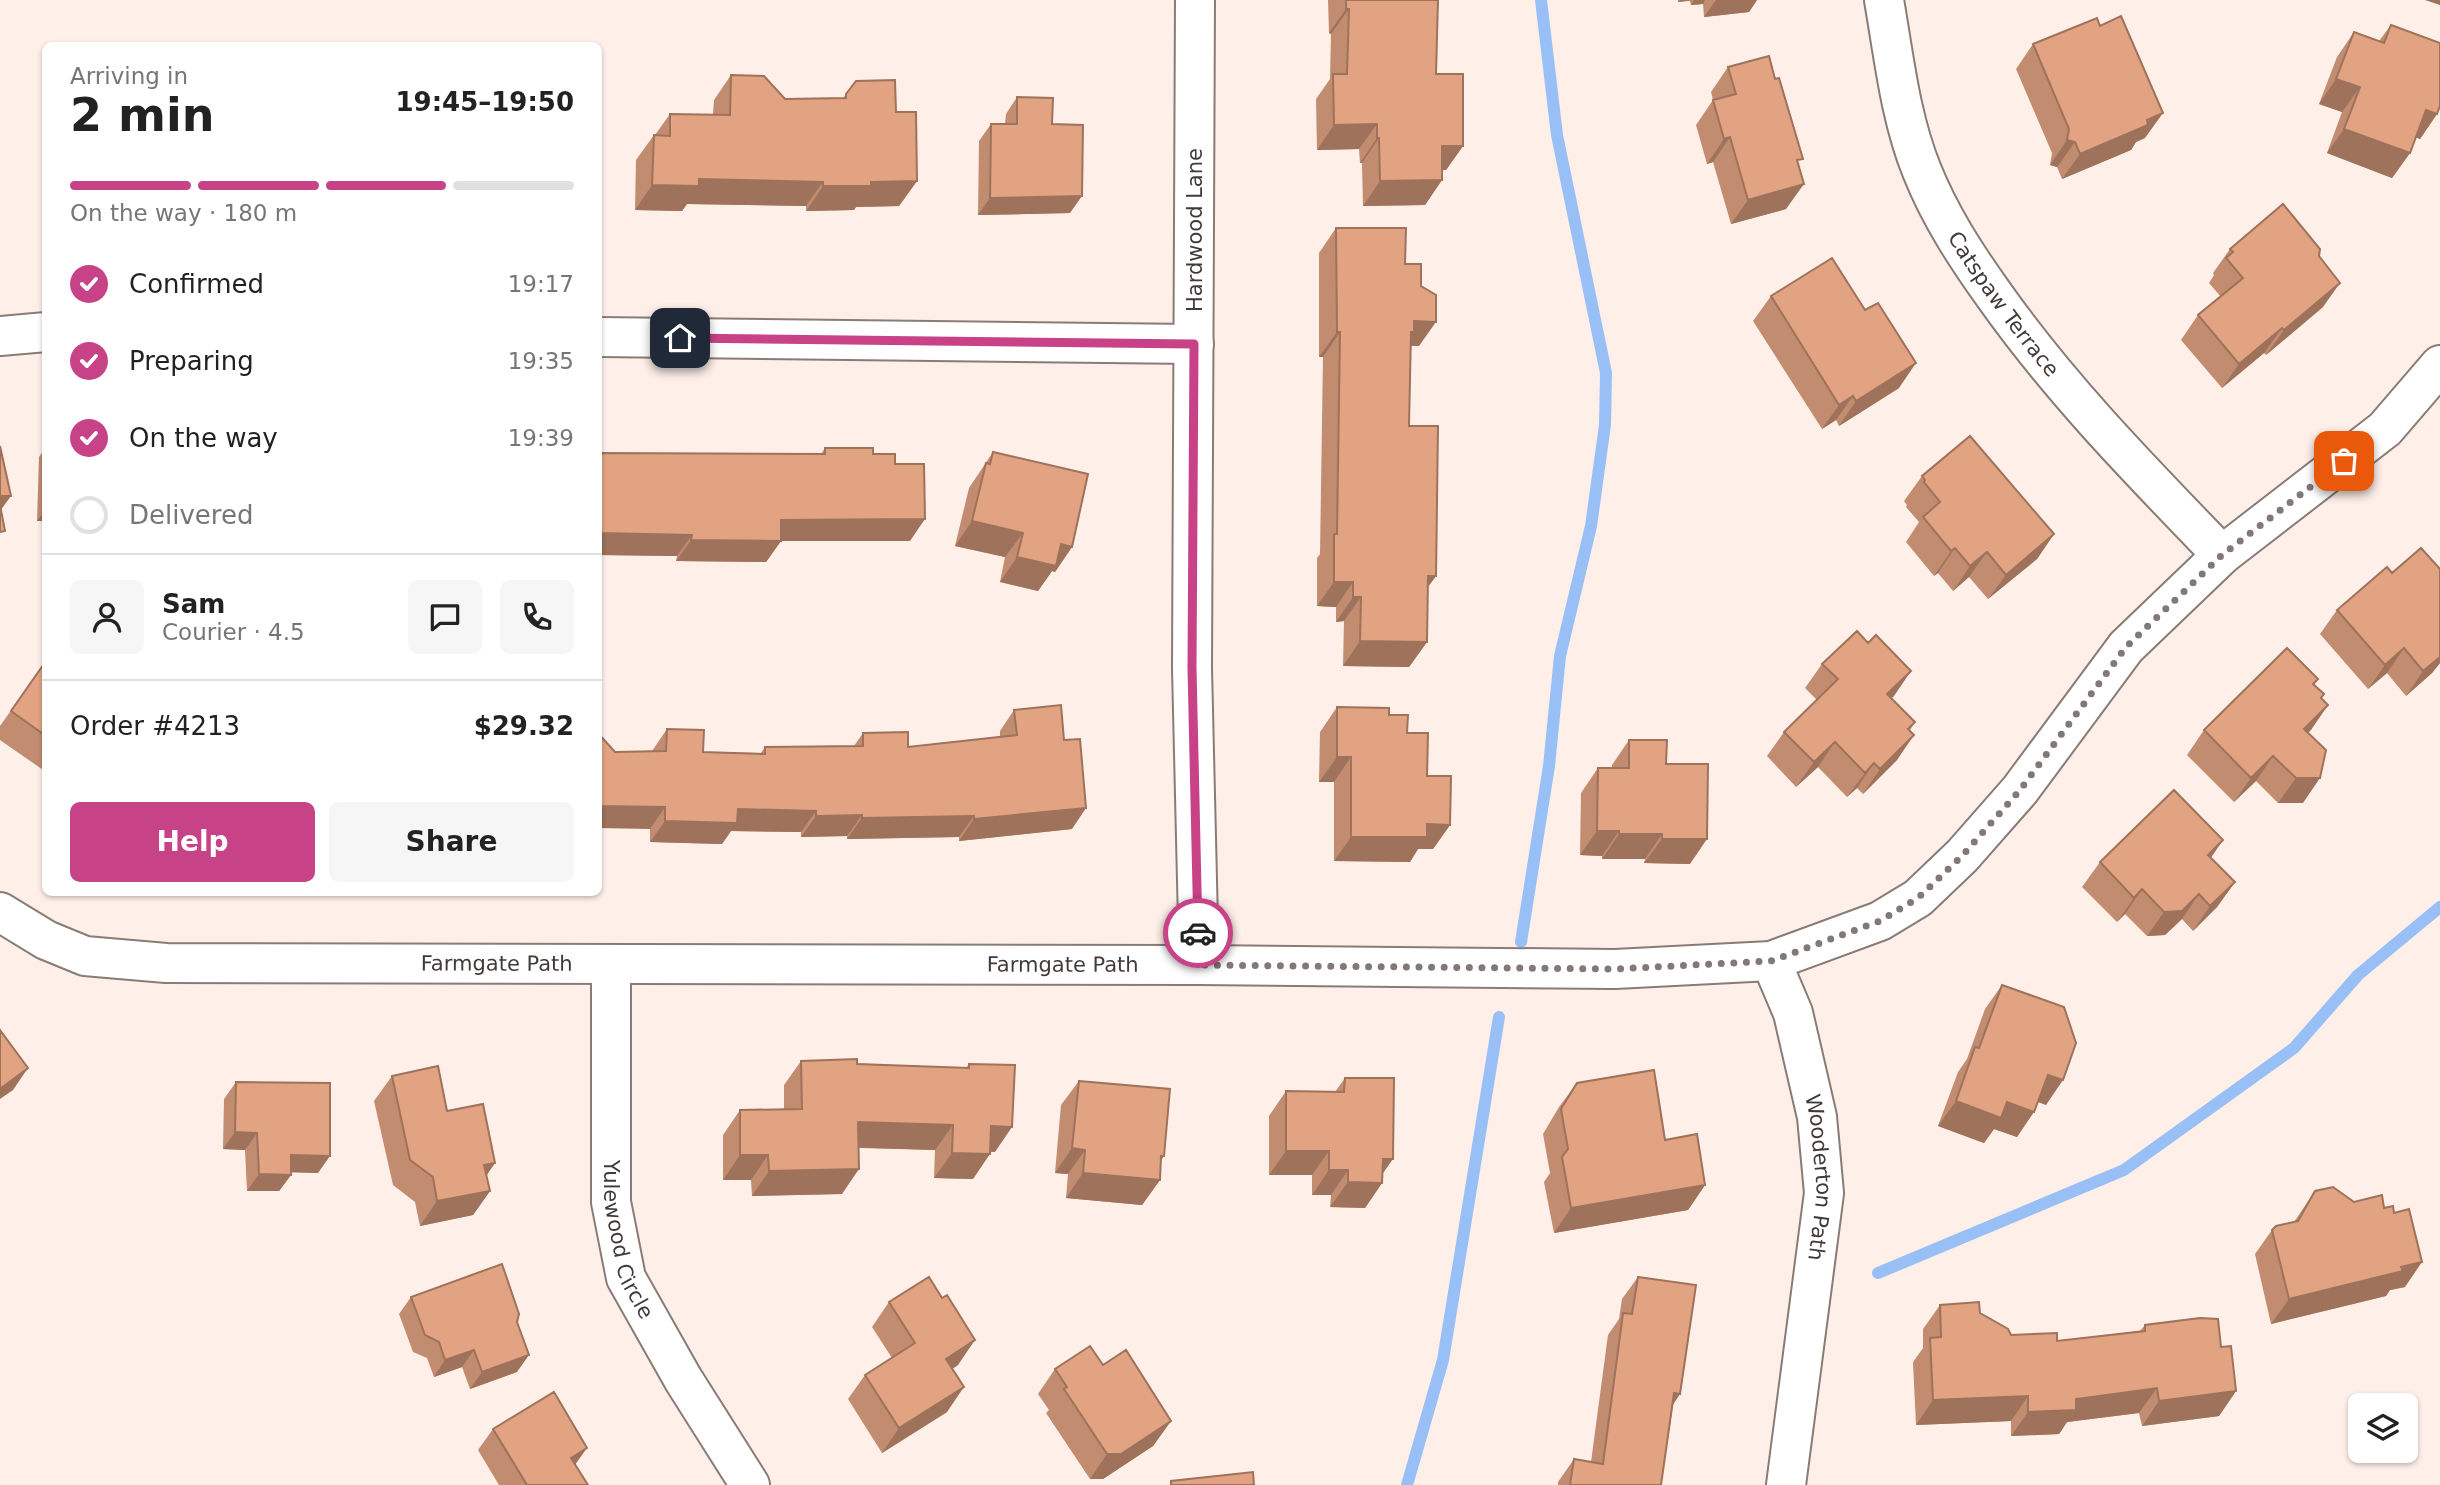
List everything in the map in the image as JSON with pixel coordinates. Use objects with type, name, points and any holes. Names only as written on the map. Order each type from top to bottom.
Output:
[{"type":"street","name":"Hardwood Lane","points":[[1195,0],[1192,668],[1199,965]]},
{"type":"street","name":"Catspaw Terrace","points":[[1884,0],[1901,103],[1922,171],[1958,245],[2025,340],[2111,439],[2222,555]]},
{"type":"street","points":[[0,335],[42,332]]},
{"type":"street","points":[[602,337],[1194,344]]},
{"type":"street","name":"Farmgate Path","points":[[0,912],[46,940],[85,956],[166,963],[1199,965],[1615,969],[1771,961],[1880,921],[1918,898],[1962,856],[2020,790],[2126,647],[2222,555],[2385,429],[2440,365]]},
{"type":"street","name":"Wooderton Path","points":[[1771,961],[1793,1013],[1817,1117],[1824,1193],[1786,1485]]},
{"type":"street","name":"Yulewood Circle","points":[[611,964],[611,1202],[626,1278],[683,1379],[750,1485]]},
{"type":"building","points":[[1346,0],[1438,0],[1436,74],[1463,74],[1463,146],[1442,146],[1442,180],[1380,181],[1377,124],[1334,125],[1333,74],[1347,74],[1349,9],[1346,9]]},
{"type":"building","points":[[2121,16],[2163,113],[2147,120],[2148,125],[2080,154],[2075,142],[2067,140],[2069,129],[2033,44],[2097,18],[2100,26]]},
{"type":"building","points":[[2391,25],[2440,43],[2440,106],[2437,114],[2426,110],[2410,153],[2344,129],[2360,87],[2336,79],[2354,32],[2384,43]]},
{"type":"building","points":[[1769,56],[1775,79],[1779,78],[1803,159],[1797,160],[1804,184],[1748,200],[1730,137],[1724,139],[1713,100],[1736,94],[1728,67]]},
{"type":"building","points":[[731,75],[764,76],[785,99],[846,98],[856,81],[895,80],[896,112],[916,112],[917,181],[871,182],[871,186],[823,186],[823,182],[699,179],[699,186],[652,185],[654,135],[670,136],[670,114],[730,115]]},
{"type":"building","points":[[1017,97],[1053,98],[1052,124],[1083,125],[1082,196],[990,198],[991,124],[1017,124]]},
{"type":"building","points":[[2283,204],[2320,249],[2319,256],[2340,283],[2239,364],[2198,315],[2243,278],[2226,258],[2233,252],[2230,249]]},
{"type":"building","points":[[1336,228],[1406,228],[1405,264],[1421,264],[1421,286],[1436,295],[1436,322],[1414,321],[1414,332],[1411,332],[1409,426],[1438,426],[1436,576],[1428,576],[1427,642],[1360,641],[1361,597],[1353,597],[1353,582],[1334,582],[1340,332],[1337,332]]},
{"type":"building","points":[[1832,258],[1865,310],[1878,303],[1916,363],[1856,401],[1853,396],[1839,405],[1771,296]]},
{"type":"building","points":[[1970,436],[2054,534],[2006,575],[1987,552],[1970,566],[1955,548],[1951,551],[1923,517],[1940,502],[1922,476]]},
{"type":"building","points":[[0,446],[11,496],[0,496]]},
{"type":"building","points":[[825,448],[873,448],[873,454],[895,454],[895,464],[924,464],[925,519],[781,520],[781,541],[691,540],[692,535],[602,533],[602,453],[825,454]]},
{"type":"building","points":[[993,452],[1088,474],[1072,547],[1061,544],[1056,566],[1017,557],[1023,533],[972,521],[986,463],[990,464]]},
{"type":"building","points":[[0,505],[5,531],[0,532]]},
{"type":"building","points":[[2421,548],[2440,569],[2440,657],[2423,671],[2404,648],[2385,665],[2337,610],[2387,567],[2392,573]]},
{"type":"building","points":[[1857,631],[1868,643],[1876,635],[1911,671],[1887,694],[1915,722],[1908,729],[1914,735],[1880,769],[1874,763],[1865,773],[1835,742],[1814,762],[1784,732],[1838,679],[1822,664]]},
{"type":"building","points":[[2287,648],[2318,679],[2313,684],[2324,694],[2321,698],[2328,705],[2304,729],[2326,750],[2320,778],[2296,778],[2273,756],[2251,778],[2204,730]]},
{"type":"building","points":[[42,667],[42,733],[11,711]]},
{"type":"building","points":[[1061,705],[1064,740],[1080,739],[1086,808],[974,819],[974,816],[862,818],[862,815],[816,816],[816,811],[738,809],[737,823],[665,821],[665,807],[602,806],[602,737],[615,752],[666,751],[667,729],[704,730],[703,752],[765,754],[765,747],[863,746],[863,733],[908,732],[908,747],[1017,735],[1014,710]]},
{"type":"building","points":[[1337,707],[1389,708],[1389,715],[1408,715],[1407,733],[1428,733],[1427,776],[1451,776],[1450,825],[1427,824],[1427,837],[1351,837],[1351,757],[1337,757]]},
{"type":"building","points":[[1629,740],[1667,740],[1666,764],[1708,764],[1707,839],[1662,839],[1662,834],[1597,831],[1598,768],[1629,768]]},
{"type":"building","points":[[2174,790],[2223,840],[2208,855],[2235,882],[2210,906],[2199,894],[2182,911],[2164,912],[2142,889],[2134,898],[2100,862]]},
{"type":"building","points":[[2002,985],[2064,1007],[2076,1043],[2063,1080],[2048,1075],[2034,1112],[2007,1102],[2001,1118],[1956,1101],[1975,1047],[1979,1048]]},
{"type":"building","points":[[0,1030],[28,1068],[0,1089]]},
{"type":"building","points":[[857,1059],[857,1064],[969,1068],[969,1064],[1015,1065],[1012,1127],[991,1126],[990,1154],[952,1153],[953,1125],[858,1122],[859,1169],[769,1171],[768,1155],[740,1155],[740,1110],[802,1109],[801,1061]]},
{"type":"building","points":[[438,1066],[447,1111],[483,1104],[495,1163],[484,1165],[490,1191],[437,1201],[433,1177],[410,1160],[392,1076]]},
{"type":"building","points":[[1654,1070],[1665,1140],[1697,1134],[1705,1185],[1571,1208],[1562,1157],[1568,1149],[1561,1109],[1577,1083]]},
{"type":"building","points":[[1345,1078],[1394,1078],[1393,1159],[1383,1159],[1382,1183],[1348,1182],[1348,1170],[1329,1170],[1329,1151],[1286,1151],[1286,1091],[1344,1092]]},
{"type":"building","points":[[1079,1081],[1170,1089],[1160,1180],[1083,1173],[1085,1150],[1072,1148]]},
{"type":"building","points":[[236,1082],[330,1083],[330,1156],[291,1155],[291,1175],[259,1174],[257,1133],[235,1132]]},
{"type":"building","points":[[2333,1187],[2354,1202],[2382,1195],[2384,1208],[2393,1206],[2394,1213],[2409,1209],[2422,1262],[2401,1267],[2403,1271],[2289,1299],[2272,1230],[2276,1226],[2298,1221],[2315,1191]]},
{"type":"building","points":[[502,1264],[519,1314],[517,1322],[529,1355],[482,1372],[474,1350],[445,1360],[439,1342],[425,1335],[411,1297]]},
{"type":"building","points":[[929,1277],[942,1298],[947,1295],[975,1340],[946,1359],[964,1387],[899,1428],[865,1375],[915,1343],[889,1302]]},
{"type":"building","points":[[1638,1277],[1696,1285],[1680,1394],[1674,1393],[1661,1485],[1570,1485],[1574,1459],[1603,1464],[1623,1313],[1632,1314]]},
{"type":"building","points":[[1979,1302],[1980,1313],[2008,1329],[2011,1335],[2057,1333],[2057,1341],[2145,1331],[2145,1325],[2200,1318],[2218,1319],[2221,1347],[2231,1346],[2236,1391],[2159,1401],[2157,1388],[2076,1399],[2076,1410],[2028,1412],[2028,1396],[1933,1400],[1930,1338],[1941,1337],[1940,1305]]},
{"type":"building","points":[[1090,1346],[1103,1365],[1126,1350],[1171,1421],[1121,1454],[1107,1454],[1064,1389],[1067,1387],[1055,1369]]},
{"type":"building","points":[[554,1392],[587,1448],[571,1458],[588,1485],[527,1485],[493,1429]]},
{"type":"building","points":[[1253,1472],[1254,1485],[1171,1485],[1171,1481]]},
{"type":"waterway","points":[[1521,942],[1549,766],[1560,656],[1591,526],[1605,425],[1606,373],[1557,135],[1541,0]]},
{"type":"waterway","points":[[1878,1273],[2124,1170],[2294,1048],[2358,975],[2440,907]]},
{"type":"waterway","points":[[1407,1485],[1443,1360],[1499,1017]]},
{"type":"way so far","points":[[1198,933],[1199,965],[1615,969],[1771,961],[1880,921],[1918,898],[1962,856],[2020,790],[2126,647],[2222,555],[2344,461]]},
{"type":"route","points":[[680,338],[1194,344],[1192,668],[1198,933]]}]
